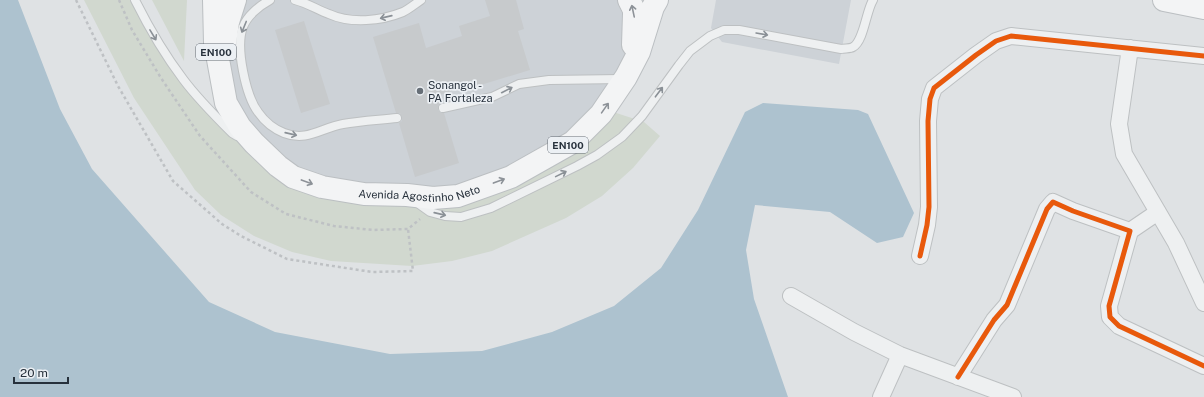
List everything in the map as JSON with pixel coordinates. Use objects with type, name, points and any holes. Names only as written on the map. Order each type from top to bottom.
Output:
[{"type":"main road","points":[[204,0],[207,42],[212,75],[226,103]]},
{"type":"main road","name":"Avenida Agostinho Neto","points":[[214,0],[215,43],[226,103],[240,127],[278,166],[293,177],[307,183],[345,192],[407,195],[433,198],[458,196],[511,177],[573,142],[601,114],[626,78],[639,52],[653,6],[657,0]]},
{"type":"main road","points":[[226,103],[225,42],[228,22],[235,0]]},
{"type":"main road","points":[[626,78],[633,40],[634,23],[634,10],[629,0]]},
{"type":"main road","points":[[1164,0],[1204,8]]},
{"type":"street","points":[[920,256],[925,239],[928,219],[928,121],[930,100],[934,88],[976,55],[996,41],[1011,36],[1204,56]]},
{"type":"street","points":[[1130,48],[1119,124],[1124,154],[1176,243],[1204,303]]},
{"type":"street","points":[[958,377],[994,320],[1007,305],[1047,209],[1053,202],[1073,211],[1130,231]]},
{"type":"street","points":[[1158,212],[1130,231],[1109,306],[1110,317],[1119,326],[1204,366]]},
{"type":"street","points":[[791,296],[854,332],[900,355],[1010,396]]},
{"type":"street","points":[[881,397],[900,355]]},
{"type":"lane","points":[[135,0],[156,38],[183,79],[232,133],[254,143]]},
{"type":"lane","points":[[270,0],[258,8],[242,28],[241,45],[241,64],[245,82],[257,111],[268,124],[284,133],[301,137],[342,124],[397,118]]},
{"type":"lane","points":[[295,0],[331,15],[352,20],[367,20],[404,12],[421,0]]},
{"type":"lane","points":[[407,195],[430,212],[445,216],[462,217],[491,208],[577,166],[597,155],[622,137],[642,116],[678,65],[690,51],[710,36],[724,30],[739,30],[841,49],[851,48],[857,44],[869,6],[873,0]]},
{"type":"lane","points":[[443,108],[492,97],[519,84],[549,80],[626,78]]},
{"type":"path","points":[[76,0],[118,86],[173,181],[222,224],[241,236],[287,259],[372,272],[413,271],[408,228]]},
{"type":"shaded area","points":[[84,0],[136,0],[148,25],[205,105],[278,166],[407,195],[511,177],[604,109],[644,122],[660,136],[633,168],[602,196],[566,218],[492,251],[452,261],[412,266],[331,261],[292,252],[254,236],[221,215],[195,190],[134,98]]},
{"type":"shaded area","points":[[152,0],[187,0],[184,61]]},
{"type":"shaded area","points":[[235,0],[629,0],[632,52],[576,139],[458,196],[322,187],[240,127],[226,53]]},
{"type":"shaded area","points":[[716,0],[851,0],[839,64],[722,42],[711,28]]},
{"type":"water","points":[[0,0],[18,0],[60,109],[92,169],[209,302],[275,332],[390,354],[482,351],[552,332],[614,306],[661,268],[698,210],[745,112],[763,103],[858,110],[868,114],[914,213],[903,237],[877,243],[830,212],[755,205],[746,250],[754,299],[788,397],[0,397]]},
{"type":"building","name":"Sonangol - PA Fortaleza","points":[[485,0],[516,0],[524,29],[518,31],[530,70],[474,87],[474,84],[439,95],[441,103],[438,106],[438,110],[441,113],[444,113],[459,163],[415,177],[399,123],[402,121],[402,117],[400,113],[396,113],[373,37],[419,23],[426,48],[462,36],[459,26],[490,16]]},
{"type":"building","points":[[304,21],[330,104],[301,113],[275,30]]},
{"type":"cycle path","points":[[920,256],[927,225],[929,207],[928,121],[930,99],[934,88],[976,55],[996,41],[1011,36],[1204,56]]},
{"type":"cycle path","points":[[958,377],[994,320],[1007,305],[1047,209],[1053,202],[1073,211],[1130,231],[1109,306],[1110,317],[1119,326],[1204,366]]},
{"type":"place","name":"Sonangol - PA Fortaleza","points":[[420,91]]}]
